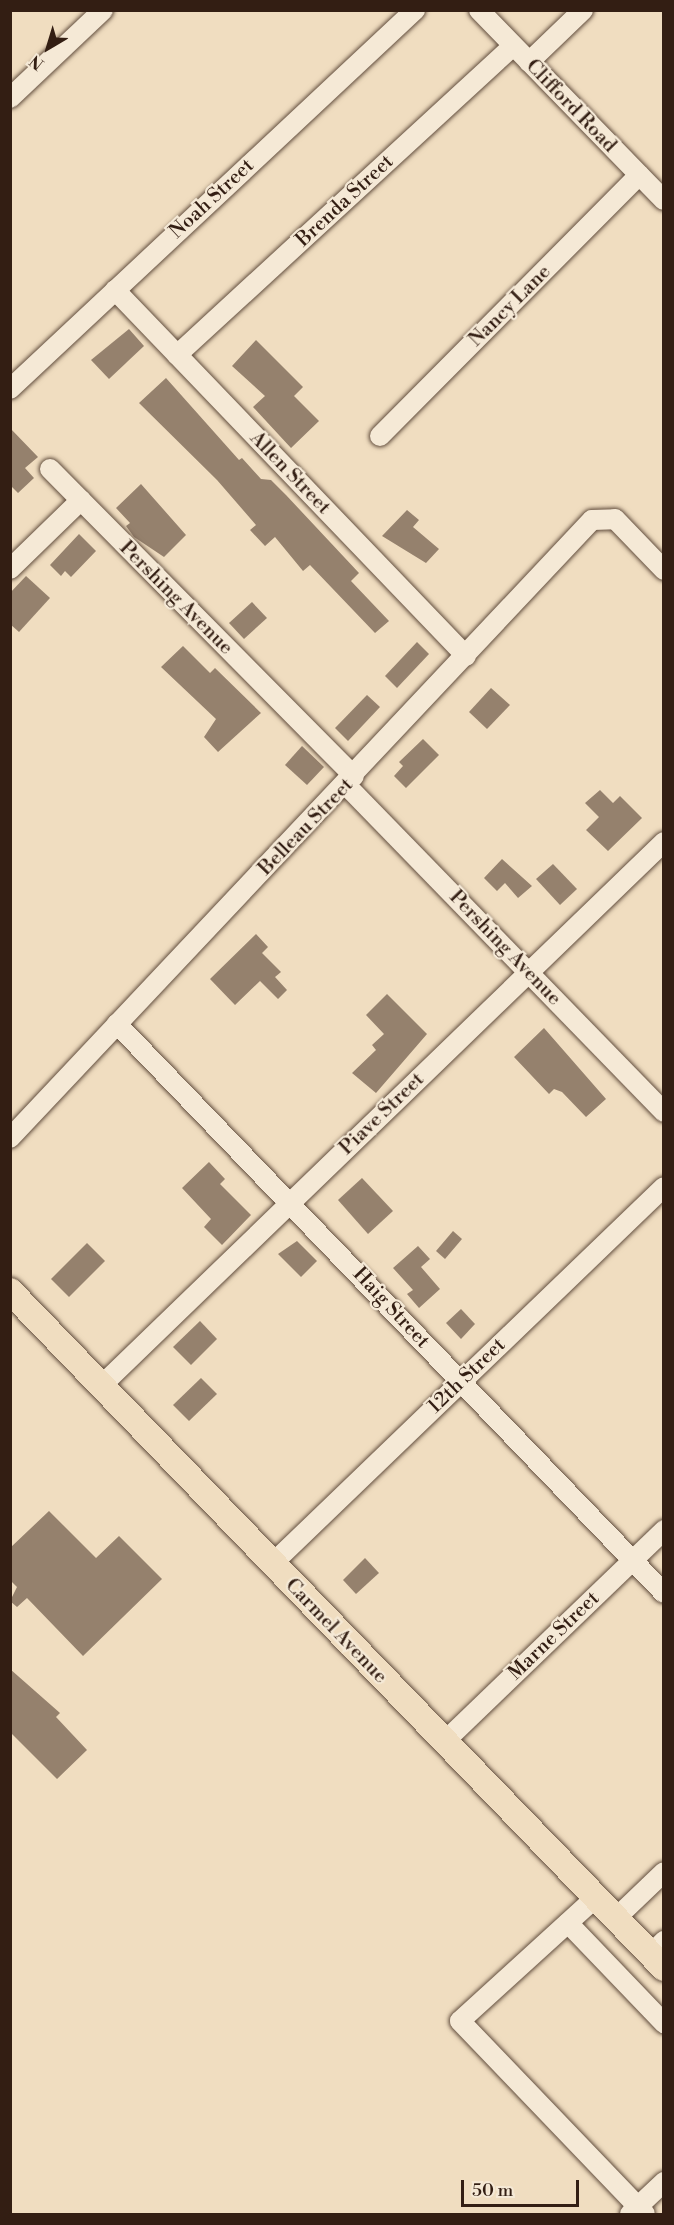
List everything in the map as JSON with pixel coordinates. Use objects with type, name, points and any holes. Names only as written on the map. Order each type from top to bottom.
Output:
[{"type":"main road","name":"Carmel Avenue","points":[[10,1291],[614,1920],[659,1955]]},
{"type":"street","points":[[10,98],[103,10]]},
{"type":"street","name":"Noah Street","points":[[10,389],[415,10]]},
{"type":"street","name":"Clifford Road","points":[[479,10],[663,200]]},
{"type":"street","points":[[529,62],[583,10]]},
{"type":"street","name":"Brenda Street","points":[[177,355],[513,46]]},
{"type":"street","name":"Nancy Lane","points":[[380,436],[639,175]]},
{"type":"street","name":"Allen Street","points":[[115,290],[466,656]]},
{"type":"street","name":"Pershing Avenue","points":[[50,469],[350,781],[528,972],[663,1112]]},
{"type":"street","points":[[12,565],[81,501]]},
{"type":"street","name":"Belleau Street","points":[[10,1138],[600,516],[619,522],[661,563]]},
{"type":"street","name":"Piave Street","points":[[101,1386],[663,842]]},
{"type":"street","name":"Haig Street","points":[[117,1024],[291,1202],[663,1593]]},
{"type":"street","name":"12th Street","points":[[271,1565],[663,1187]]},
{"type":"street","name":"Marne Street","points":[[444,1742],[663,1530]]},
{"type":"street","points":[[614,1920],[663,1872]]},
{"type":"street","points":[[594,1899],[460,2021],[638,2212],[663,2182]]},
{"type":"street","points":[[568,1923],[663,2023]]},
{"type":"building","points":[[129,329],[144,346],[109,379],[91,360]]},
{"type":"building","points":[[256,340],[303,387],[294,396],[319,421],[291,448],[253,407],[265,396],[232,366]]},
{"type":"building","points":[[166,378],[239,460],[242,458],[261,479],[271,480],[359,573],[351,581],[389,621],[375,633],[310,565],[303,571],[275,537],[265,546],[250,530],[256,525],[217,480],[139,403]]},
{"type":"building","points":[[10,428],[38,457],[25,468],[34,478],[18,493],[10,485]]},
{"type":"building","points":[[141,484],[186,535],[164,557],[134,537],[126,526],[130,523],[116,508]]},
{"type":"building","points":[[407,510],[419,520],[413,527],[439,549],[426,563],[382,536]]},
{"type":"building","points":[[79,534],[96,551],[71,577],[65,571],[61,576],[50,565]]},
{"type":"building","points":[[26,576],[50,598],[19,632],[10,624],[10,593]]},
{"type":"building","points":[[252,602],[267,618],[244,639],[229,623]]},
{"type":"building","points":[[417,642],[429,654],[397,688],[385,676]]},
{"type":"building","points":[[183,646],[210,673],[215,668],[261,713],[218,752],[204,737],[216,719],[161,667]]},
{"type":"building","points":[[491,688],[510,705],[487,729],[469,712]]},
{"type":"building","points":[[367,695],[380,707],[348,741],[335,728]]},
{"type":"building","points":[[423,739],[439,755],[406,788],[394,776],[403,766],[399,762]]},
{"type":"building","points":[[302,746],[324,767],[307,785],[285,765]]},
{"type":"building","points":[[600,790],[613,803],[620,796],[642,818],[608,851],[586,830],[599,817],[585,803]]},
{"type":"building","points":[[502,859],[532,886],[518,898],[505,883],[497,891],[484,878]]},
{"type":"building","points":[[553,864],[577,889],[560,905],[536,879]]},
{"type":"building","points":[[256,934],[268,947],[262,953],[281,972],[275,977],[287,990],[278,999],[260,981],[235,1005],[210,979]]},
{"type":"building","points":[[387,994],[427,1034],[376,1093],[352,1073],[376,1050],[372,1045],[384,1034],[366,1015]]},
{"type":"building","points":[[544,1028],[606,1099],[586,1117],[562,1092],[554,1089],[549,1094],[514,1057]]},
{"type":"building","points":[[209,1162],[225,1179],[220,1184],[251,1215],[222,1245],[204,1227],[211,1219],[182,1188]]},
{"type":"building","points":[[362,1178],[393,1211],[368,1234],[338,1200]]},
{"type":"building","points":[[453,1231],[462,1239],[445,1259],[436,1251]]},
{"type":"building","points":[[297,1241],[317,1261],[301,1277],[278,1254]]},
{"type":"building","points":[[87,1243],[105,1261],[69,1297],[51,1279]]},
{"type":"building","points":[[418,1246],[430,1259],[421,1267],[440,1289],[419,1308],[407,1294],[413,1290],[393,1268]]},
{"type":"building","points":[[461,1309],[475,1324],[461,1339],[446,1323]]},
{"type":"building","points":[[200,1321],[217,1339],[191,1365],[173,1347]]},
{"type":"building","points":[[201,1378],[217,1394],[189,1421],[173,1405]]},
{"type":"building","points":[[49,1511],[96,1558],[119,1536],[162,1579],[83,1656],[27,1598],[17,1607],[10,1601],[17,1587],[10,1580],[10,1548]]},
{"type":"building","points":[[365,1558],[379,1573],[356,1594],[343,1580]]},
{"type":"building","points":[[10,1669],[60,1713],[56,1717],[87,1750],[57,1779],[10,1732]]}]
